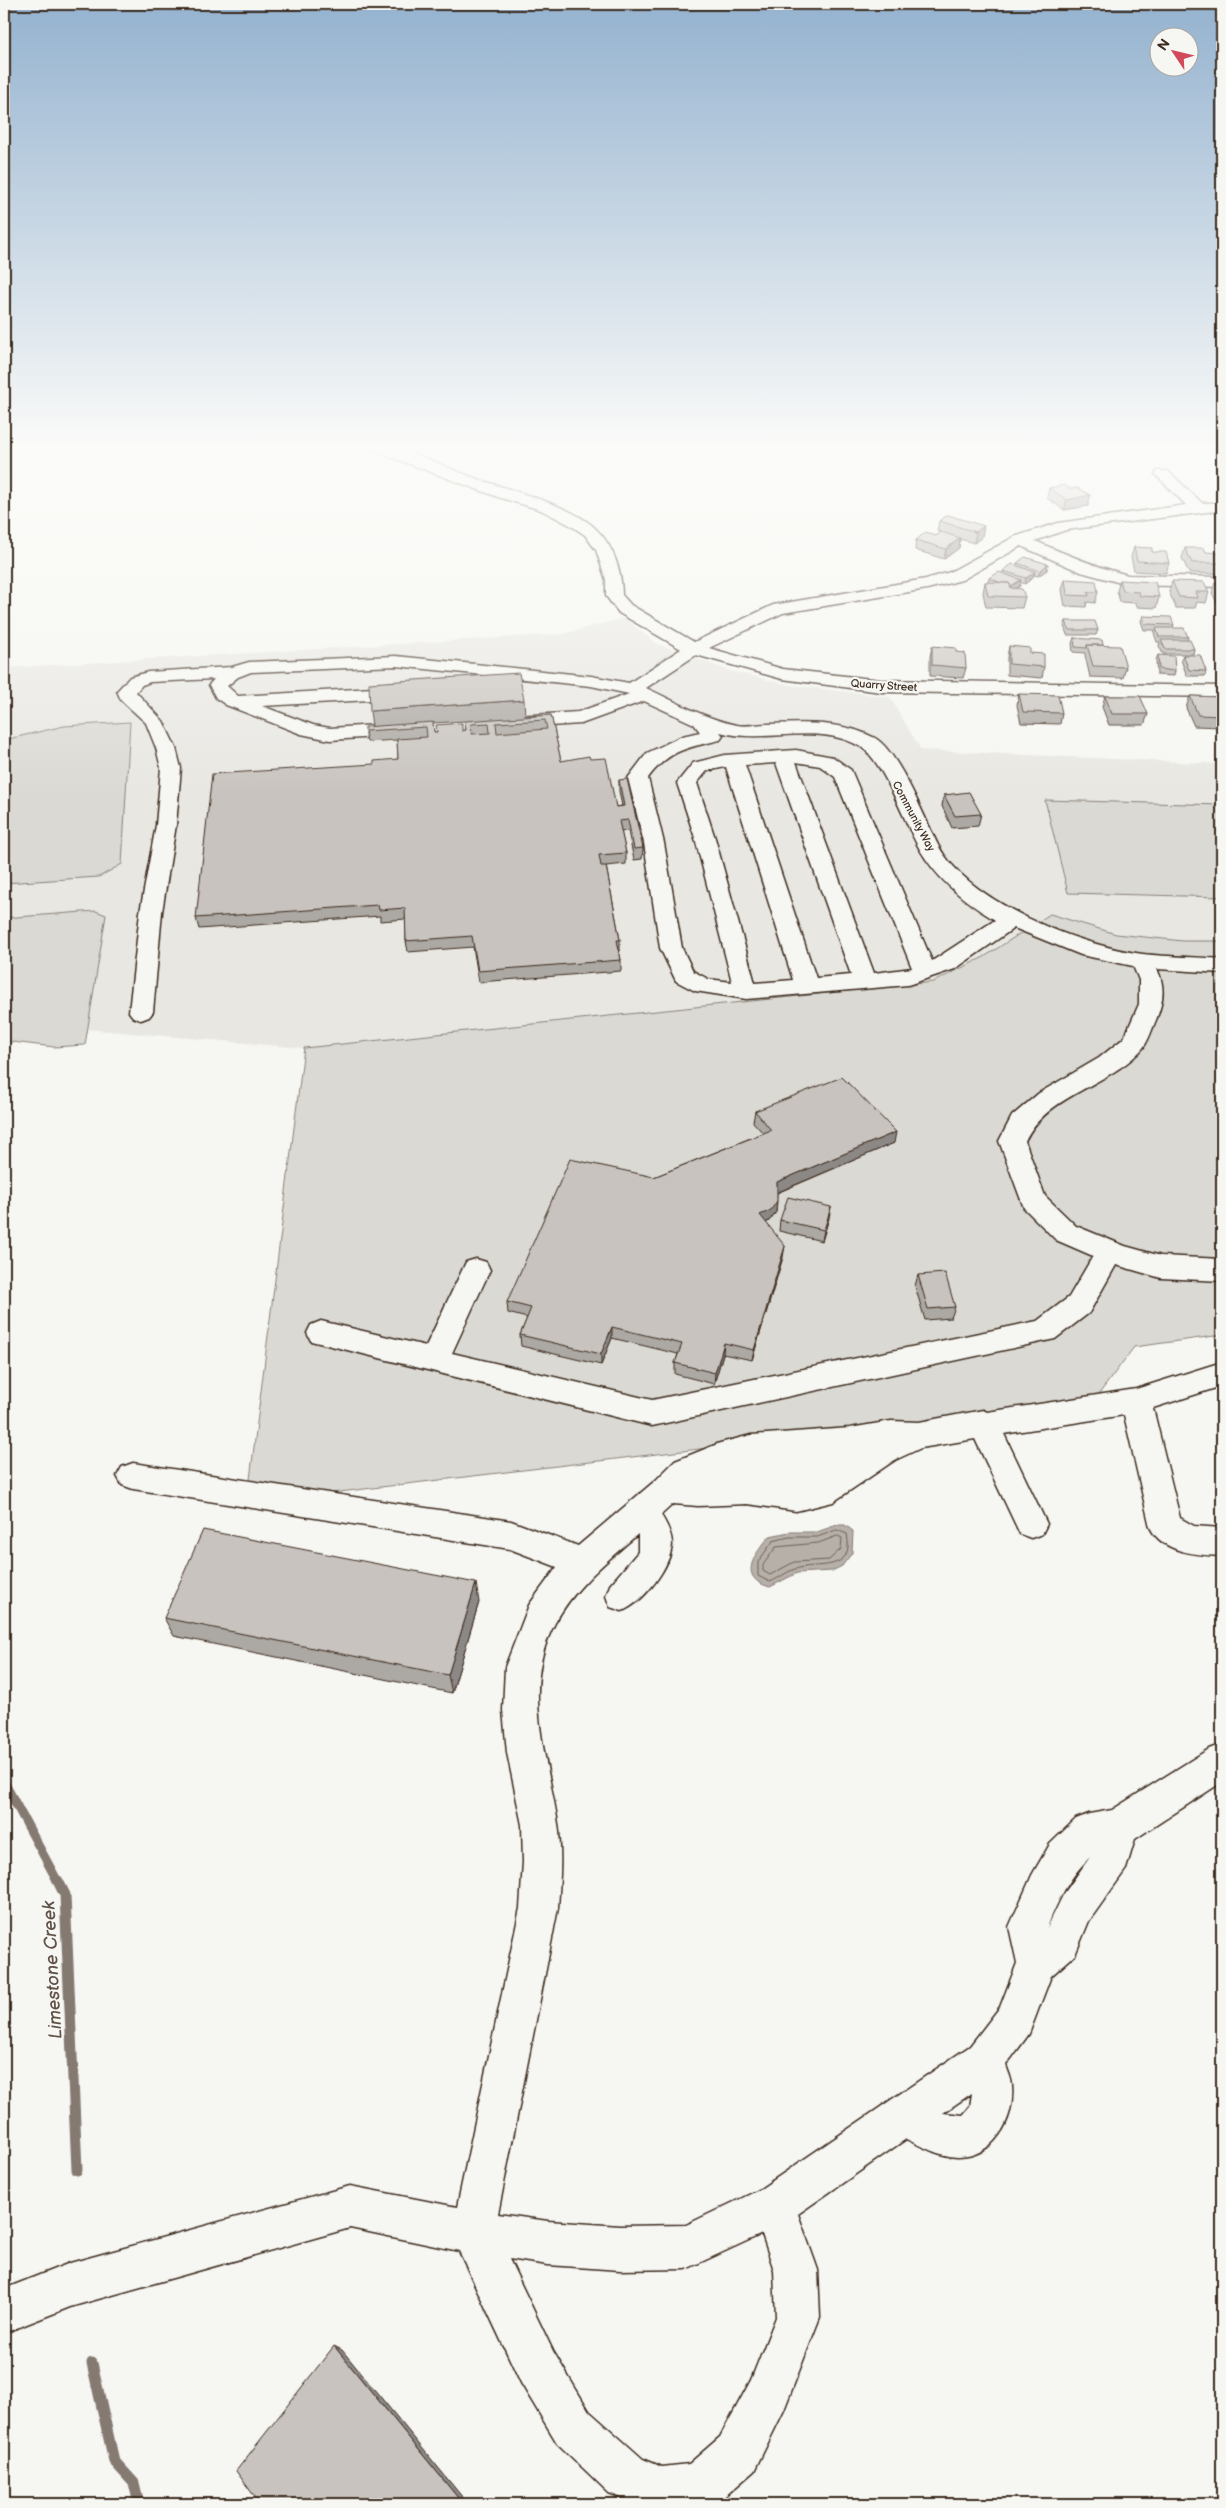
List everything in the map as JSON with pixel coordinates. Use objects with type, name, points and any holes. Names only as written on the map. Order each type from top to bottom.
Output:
[{"type":"street","name":"Quarry Street","points":[[608,563],[614,580],[614,596],[625,609],[693,649],[782,674],[882,686],[1222,692]]},
{"type":"street","points":[[234,672],[224,677],[218,685],[223,694],[233,701],[308,730],[330,734],[581,718],[600,711],[638,692],[693,649],[779,609],[898,591],[956,576],[979,563]]},
{"type":"street","points":[[1074,563],[1093,571],[1128,580],[1222,582]]},
{"type":"street","name":"Community Way","points":[[141,1012],[151,912],[166,825],[171,768],[166,748],[154,721],[128,696],[126,691],[128,686],[148,677],[234,672],[249,667],[396,661],[591,681],[638,692],[701,720],[737,731],[814,728],[841,732],[869,743],[886,760],[930,849],[955,882],[1012,919],[1089,950],[1142,961],[1222,966]]},
{"type":"street","points":[[480,688],[529,686],[571,698],[600,711]]},
{"type":"street","points":[[233,701],[421,691]]},
{"type":"street","points":[[701,720],[713,736],[689,740],[654,756],[638,778],[654,843],[671,948],[684,976],[703,986],[746,992],[908,978],[947,964],[1012,919]]},
{"type":"street","points":[[746,992],[705,838],[687,783],[700,767],[734,761],[796,756],[826,761],[844,774],[925,972]]},
{"type":"street","points":[[784,757],[865,981]]},
{"type":"street","points":[[734,761],[807,986]]},
{"type":"street","points":[[1142,961],[1151,980],[1151,1004],[1134,1042],[1108,1064],[1048,1099],[1021,1122],[1012,1141],[1033,1201],[1066,1233],[1109,1252],[1162,1267],[1222,1270]]},
{"type":"street","points":[[321,1333],[652,1414],[1045,1331],[1079,1305],[1109,1252]]},
{"type":"street","points":[[434,1360],[476,1270]]},
{"type":"street","points":[[774,2205],[796,2270],[798,2317],[768,2394],[737,2454],[698,2486],[662,2491],[626,2476],[573,2427],[537,2368],[473,2232],[539,1908],[542,1862],[540,1825],[525,1753],[520,1710],[522,1666],[541,1616],[564,1582],[582,1562],[667,1490],[694,1473],[721,1470],[803,1470],[883,1435],[919,1435],[1136,1401],[1222,1374]]},
{"type":"street","points":[[1136,1401],[1166,1527],[1190,1540],[1222,1542]]},
{"type":"street","points":[[983,1424],[1031,1524]]},
{"type":"street","points":[[667,1490],[698,1492],[748,1490],[796,1497],[822,1492],[884,1451],[919,1435]]},
{"type":"street","points":[[133,1476],[510,1534],[582,1562]]},
{"type":"street","points":[[622,1596],[645,1570],[656,1546],[655,1534],[640,1513]]},
{"type":"street","points":[[4,2311],[70,2285],[350,2207],[473,2232],[548,2243],[620,2248],[686,2246],[720,2233],[774,2205],[984,2060],[1015,2020],[1036,1964],[1062,1941],[1076,1908],[1113,1856],[1118,1828],[1222,1762]]},
{"type":"street","points":[[904,2116],[942,2133],[959,2136],[973,2134],[983,2125],[990,2108],[992,2085],[984,2060]]},
{"type":"shaded area","points":[[624,618],[656,643],[727,670],[790,685],[890,697],[921,750],[1222,764],[1222,941],[1183,941],[1116,934],[1050,914],[984,957],[933,982],[304,1048],[4,1022],[4,668],[563,634]]},
{"type":"shaded area","points":[[130,722],[122,864],[99,877],[4,883],[4,740],[64,726]]},
{"type":"shaded area","points":[[1045,800],[1222,805],[1222,897],[1068,893]]},
{"type":"shaded area","points":[[96,911],[106,915],[85,1045],[54,1047],[4,1041],[4,918]]},
{"type":"shaded area","points":[[1050,914],[1116,934],[1183,941],[1222,941],[1222,1335],[1134,1347],[1093,1402],[247,1503],[304,1048],[933,982],[984,957]]},
{"type":"water","points":[[837,1525],[845,1525],[853,1531],[852,1553],[842,1566],[832,1571],[797,1573],[770,1587],[754,1578],[751,1572],[754,1558],[770,1536],[789,1532],[817,1532]]},
{"type":"building","points":[[1017,563],[1048,564],[1040,571]]},
{"type":"building","points":[[1012,564],[1035,572],[1026,578],[1003,571]]},
{"type":"building","points":[[999,572],[1021,580],[1011,586],[1009,583],[1002,583],[989,578]]},
{"type":"building","points":[[1065,579],[1096,581],[1098,592],[1088,592],[1089,596],[1067,595]]},
{"type":"building","points":[[1120,580],[1155,582],[1159,597],[1140,596],[1139,592],[1123,591]]},
{"type":"building","points":[[1172,581],[1204,582],[1209,592],[1196,592],[1198,598],[1179,597]]},
{"type":"building","points":[[985,582],[1009,583],[1011,588],[1022,589],[1025,597],[988,596]]},
{"type":"building","points":[[1215,582],[1222,582],[1222,595]]},
{"type":"building","points":[[1143,616],[1171,617],[1174,625],[1145,624]]},
{"type":"building","points":[[1066,621],[1095,621],[1098,630],[1069,630]]},
{"type":"building","points":[[1156,628],[1184,628],[1188,637],[1159,637]]},
{"type":"building","points":[[1074,638],[1102,640],[1103,645],[1087,645],[1087,648],[1075,647]]},
{"type":"building","points":[[1161,640],[1190,640],[1194,649],[1165,649]]},
{"type":"building","points":[[1087,645],[1120,646],[1126,667],[1093,666]]},
{"type":"building","points":[[932,646],[956,648],[956,652],[965,653],[966,668],[932,665]]},
{"type":"building","points":[[1009,646],[1030,648],[1030,653],[1044,654],[1044,667],[1009,664]]},
{"type":"building","points":[[1158,655],[1174,656],[1175,671],[1159,669]]},
{"type":"building","points":[[1183,655],[1200,655],[1206,671],[1189,670]]},
{"type":"building","points":[[519,673],[524,700],[370,711],[369,683]]},
{"type":"building","points":[[1019,694],[1058,695],[1062,713],[1023,712]]},
{"type":"building","points":[[1105,696],[1140,696],[1148,714],[1112,714]]},
{"type":"building","points":[[1190,696],[1222,697],[1222,716],[1198,715]]},
{"type":"building","points":[[551,715],[561,761],[589,756],[590,759],[606,758],[616,807],[624,806],[619,780],[627,779],[643,848],[634,849],[628,820],[619,821],[626,853],[599,855],[601,866],[606,866],[620,940],[617,940],[621,960],[478,971],[472,936],[406,941],[405,908],[379,910],[378,905],[196,918],[212,774],[374,764],[374,761],[398,759],[397,739],[427,737],[426,727],[365,731],[365,727],[433,722],[434,732],[437,732],[436,725],[462,723],[462,731],[466,730],[465,721]],"holes":[[[545,720],[547,729],[497,733],[496,723]],[[489,723],[490,733],[472,734],[471,724]]]},
{"type":"building","points":[[969,792],[981,814],[955,816],[944,795]]},
{"type":"building","points":[[842,1077],[896,1132],[777,1182],[777,1201],[771,1210],[760,1215],[785,1246],[754,1350],[724,1343],[715,1373],[675,1363],[682,1344],[612,1327],[601,1354],[520,1335],[531,1308],[507,1302],[570,1159],[654,1177],[771,1130],[755,1111]]},
{"type":"building","points":[[788,1197],[831,1207],[824,1230],[780,1220]]},
{"type":"building","points":[[945,1273],[955,1307],[928,1309],[918,1275]]},
{"type":"building","points":[[203,1530],[476,1583],[448,1675],[164,1618]]},
{"type":"building","points":[[334,2346],[463,2504],[260,2504],[236,2471]]},
{"type":"waterway","name":"Limestone Creek","points":[[4,1782],[58,1882]]},
{"type":"waterway","name":"Limestone Creek","points":[[58,1881],[65,1895],[77,2170]]},
{"type":"waterway","name":"Limestone Creek","points":[[92,2363],[114,2461],[134,2483],[139,2504]]}]
